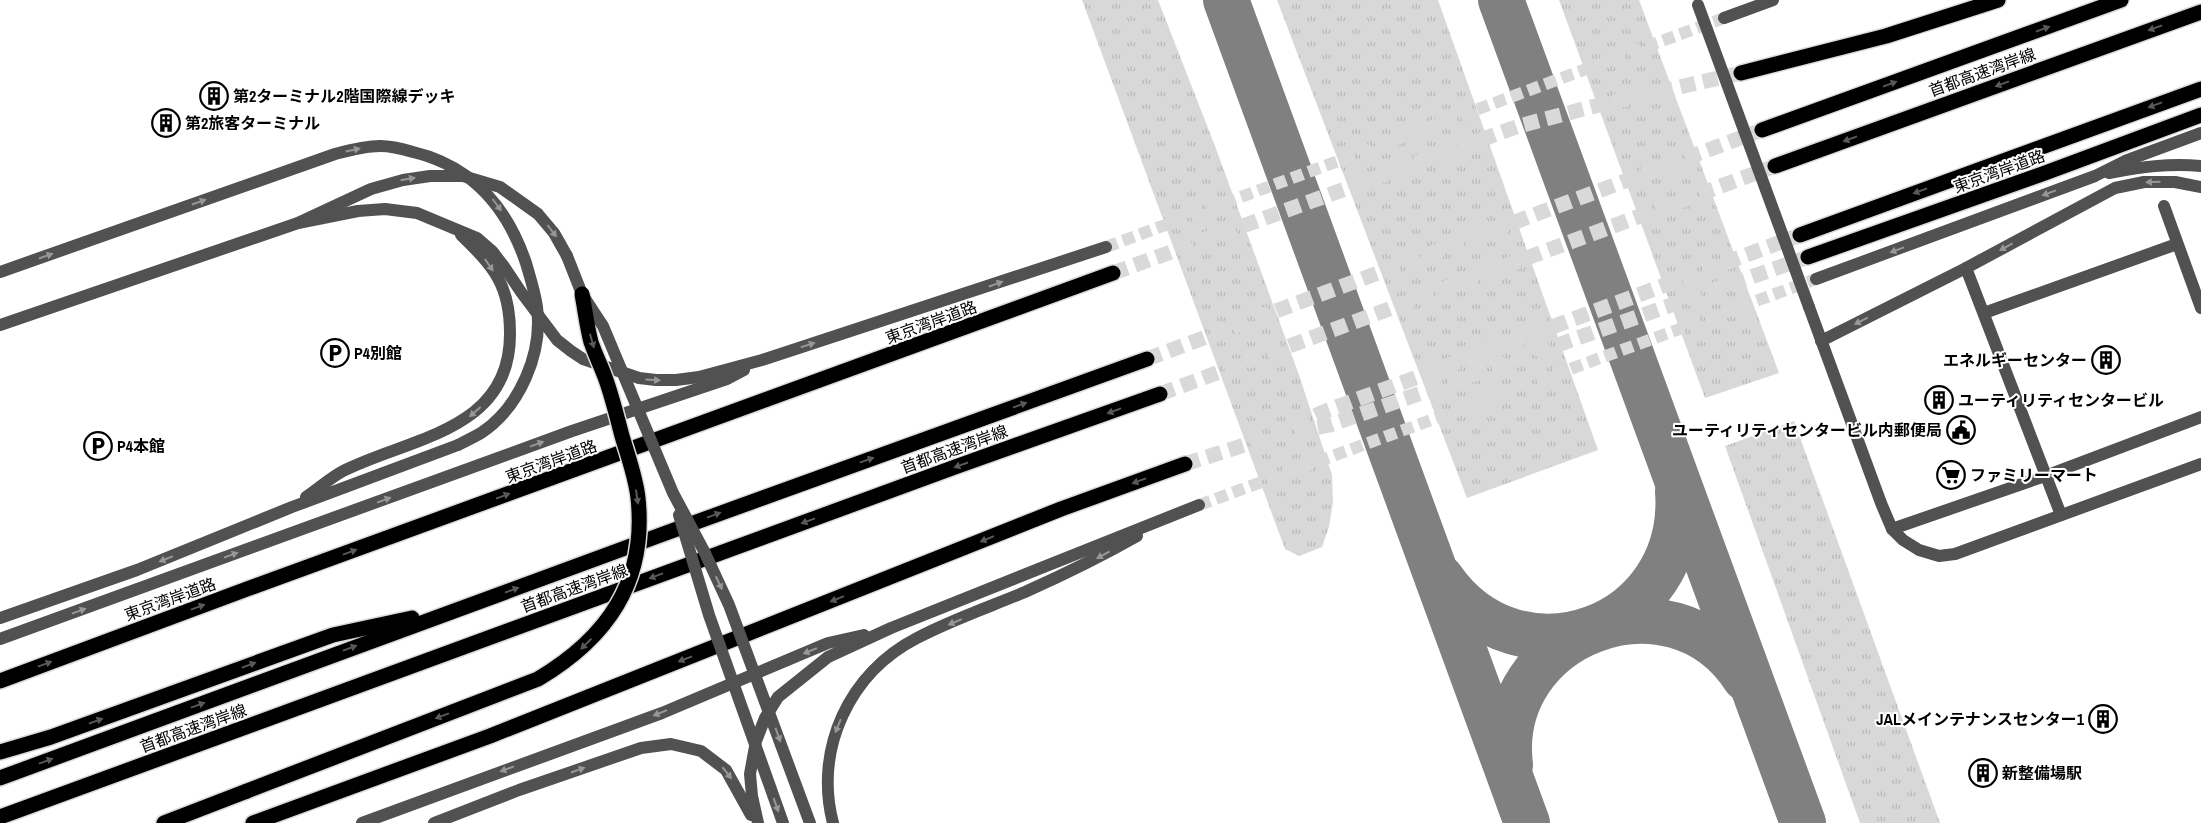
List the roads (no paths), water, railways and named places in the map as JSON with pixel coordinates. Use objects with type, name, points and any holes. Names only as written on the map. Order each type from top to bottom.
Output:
[{"type":"highway","points":[[1741,73],[1886,36],[1998,0]]},
{"type":"highway","name":"首都高速湾岸線","points":[[1762,130],[2121,0]]},
{"type":"highway","name":"首都高速湾岸線","points":[[1775,166],[2201,12]]},
{"type":"highway","points":[[1800,236],[2201,89]]},
{"type":"highway","name":"東京湾岸道路","points":[[1808,257],[2045,173],[2201,115]]},
{"type":"highway","name":"東京湾岸道路","points":[[0,681],[1113,273]]},
{"type":"highway","points":[[164,823],[538,679],[563,664],[584,647],[601,629],[630,580],[637,555],[640,526],[638,497],[606,379],[591,342],[582,294]]},
{"type":"highway","name":"首都高速湾岸線","points":[[0,778],[1147,359]]},
{"type":"highway","name":"首都高速湾岸線","points":[[0,817],[1160,394]]},
{"type":"highway","points":[[252,823],[490,736],[1060,509],[1185,464]]},
{"type":"highway","points":[[0,752],[51,737],[333,634],[467,607]]},
{"type":"street","points":[[1724,18],[1774,0]]},
{"type":"street","points":[[1697,2],[1881,503],[1892,529],[1903,540],[1919,550],[1938,556],[1955,554],[2201,464]]},
{"type":"street","points":[[1816,280],[2095,176],[2125,161],[2201,132]]},
{"type":"street","points":[[0,272],[335,154],[357,148],[381,146],[430,156],[454,167],[476,183],[496,202],[513,229],[521,248],[537,307],[535,352],[526,376],[514,398],[500,416],[482,432],[458,445],[292,507],[137,570],[0,618]]},
{"type":"street","points":[[2095,176],[2156,165],[2201,166]]},
{"type":"street","points":[[0,325],[298,222],[370,188],[430,176],[463,176],[500,187],[538,214],[554,233],[567,256],[582,294],[603,326],[673,493],[704,551],[729,605],[810,823]]},
{"type":"street","points":[[1821,341],[1966,268],[2115,188],[2144,182],[2175,182],[2201,187]]},
{"type":"street","points":[[2164,206],[2201,308]]},
{"type":"street","points":[[298,222],[358,211],[385,209],[417,213],[477,238],[492,251],[557,340],[583,359],[638,378],[656,380],[699,377],[762,360],[1106,247]]},
{"type":"street","points":[[292,507],[342,472],[448,428],[469,417],[488,400],[504,372],[510,347],[510,320],[506,294],[483,256],[456,230]]},
{"type":"street","points":[[1984,313],[2177,244]]},
{"type":"street","points":[[1966,268],[2061,515]]},
{"type":"street","points":[[0,639],[572,431],[727,379],[762,360]]},
{"type":"street","points":[[1892,529],[2045,476],[2201,417]]},
{"type":"street","points":[[673,493],[709,615],[783,823]]},
{"type":"street","points":[[756,823],[750,774],[756,742],[765,718],[778,697],[828,657],[891,628],[1199,505]]},
{"type":"street","points":[[833,823],[827,790],[828,764],[832,741],[848,702],[874,670],[916,638],[1096,559],[1176,515]]},
{"type":"street","points":[[362,823],[662,713],[828,643],[891,628]]},
{"type":"street","points":[[434,823],[520,790],[632,752],[658,744],[671,744],[701,752],[726,770],[756,823]]},
{"type":"tunnel","points":[[1106,247],[1724,18]]},
{"type":"tunnel","points":[[1113,273],[1519,126],[1591,107],[1741,73]]},
{"type":"tunnel","points":[[1147,359],[1762,130]]},
{"type":"tunnel","points":[[1160,394],[1775,166]]},
{"type":"tunnel","points":[[1295,426],[1323,412],[1800,235]]},
{"type":"tunnel","points":[[1185,464],[1276,435],[1330,425],[1808,257]]},
{"type":"tunnel","points":[[1199,505],[1816,279]]},
{"type":"place","name":"第2ターミナル2階国際線デッキ","points":[[214,96]]},
{"type":"place","name":"第2旅客ターミナル","points":[[166,123]]},
{"type":"place","name":"P4別館","points":[[335,353]]},
{"type":"place","name":"エネルギーセンター","points":[[2106,360]]},
{"type":"place","name":"ユーティリティセンタービル","points":[[1939,400]]},
{"type":"place","name":"ユーティリティセンタービル内郵便局","points":[[1961,430]]},
{"type":"place","name":"P4本館","points":[[98,446]]},
{"type":"place","name":"ファミリーマート","points":[[1951,475]]},
{"type":"place","name":"JALメインテナンスセンター1","points":[[2103,719]]},
{"type":"place","name":"新整備場駅","points":[[1983,773]]}]
